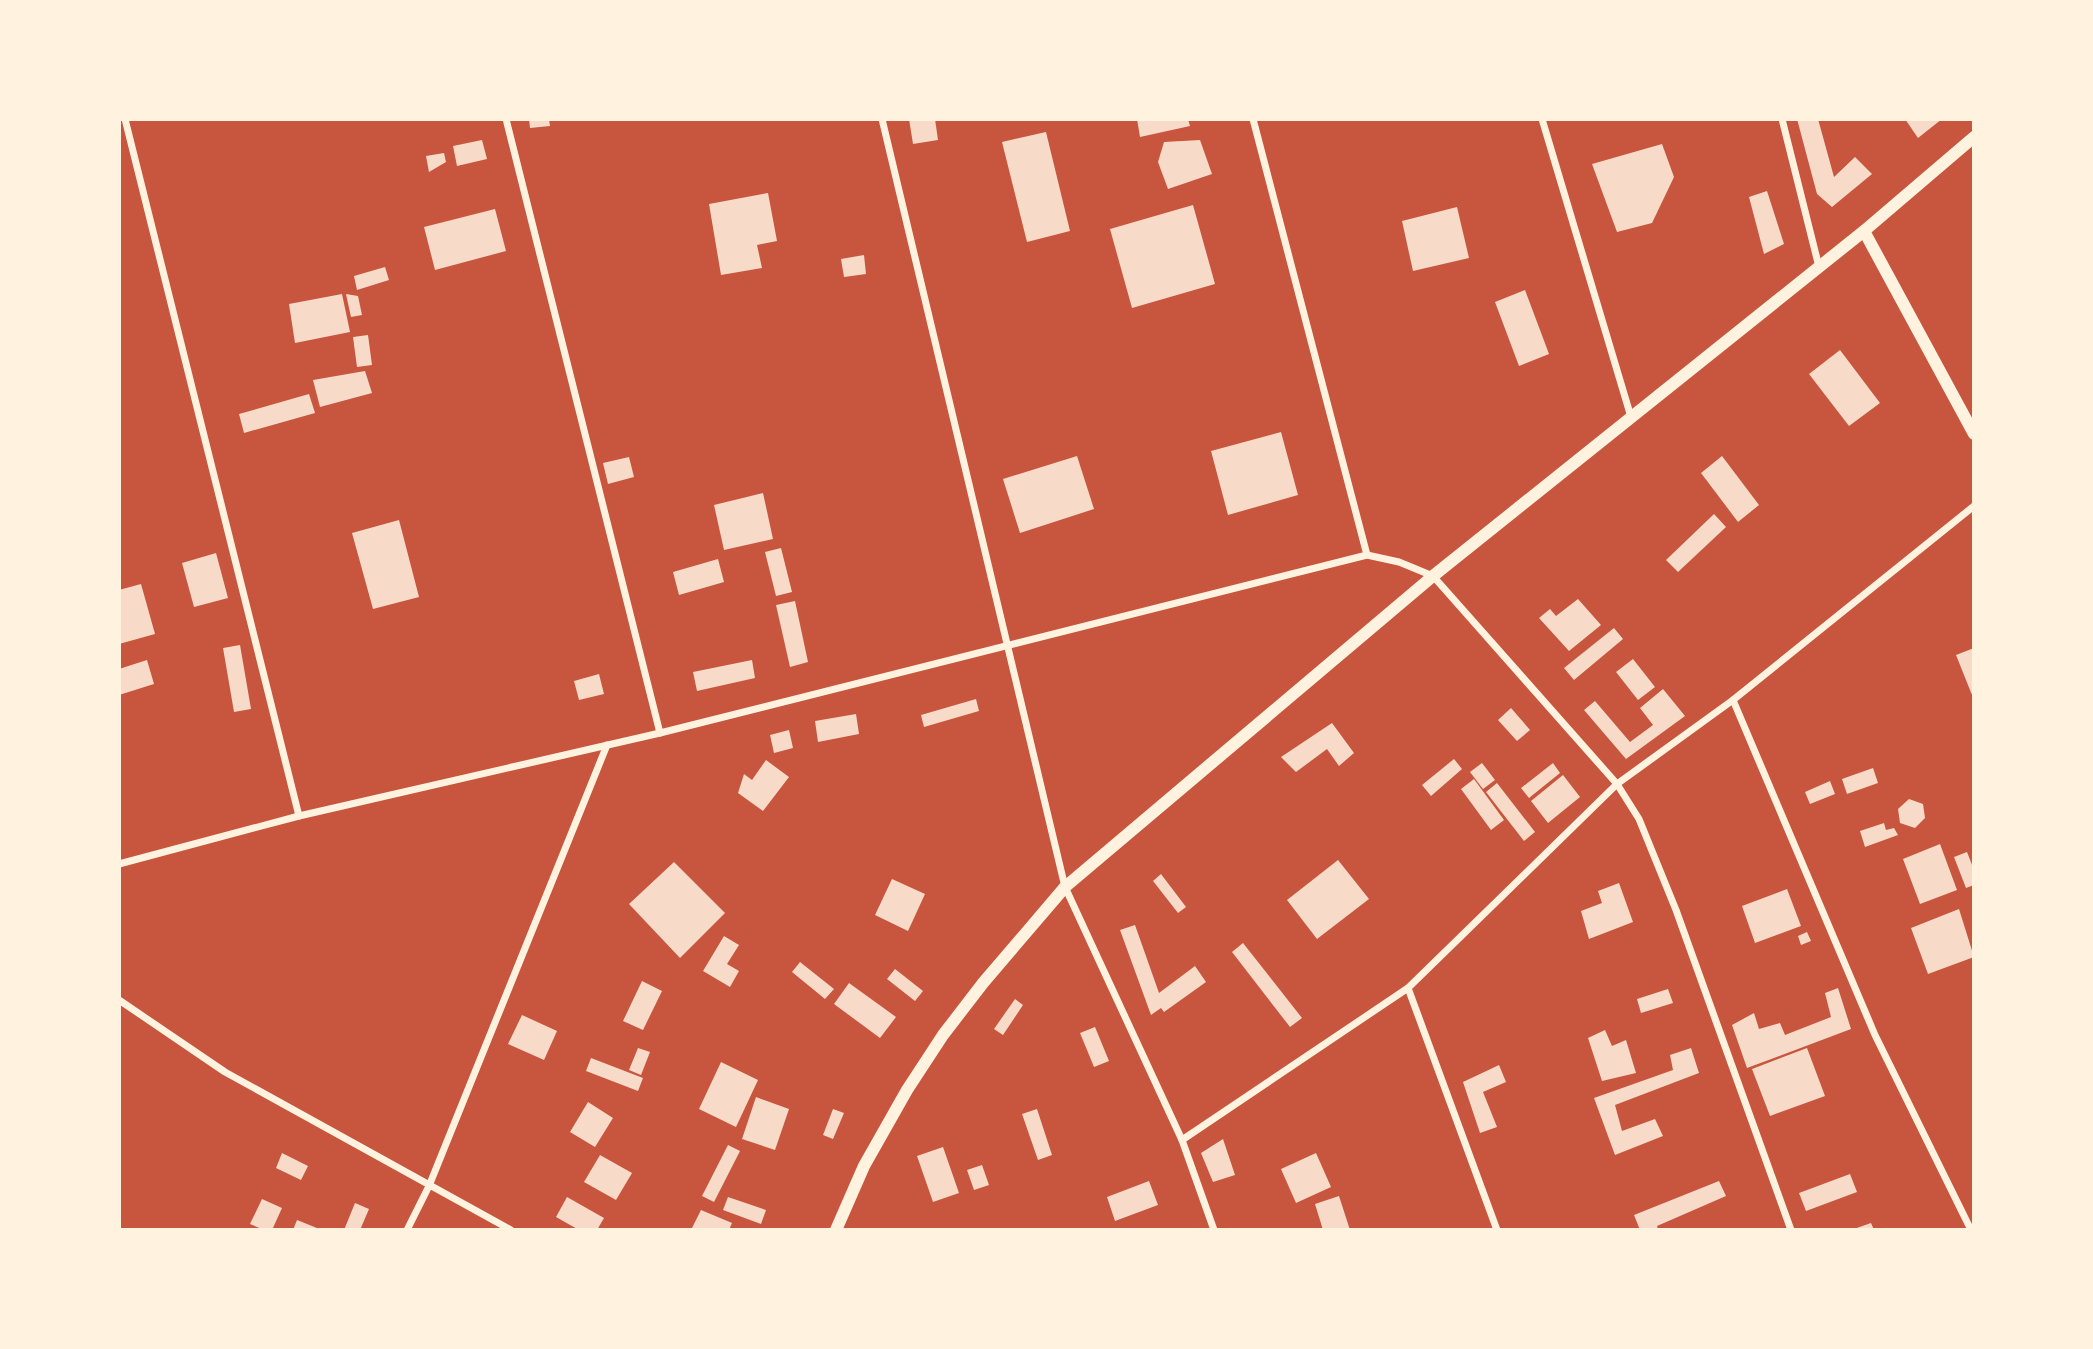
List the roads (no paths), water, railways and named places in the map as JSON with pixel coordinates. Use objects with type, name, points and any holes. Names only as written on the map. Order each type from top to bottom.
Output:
[{"type":"street","points":[[125,119],[299,817]]},
{"type":"street","points":[[506,119],[660,733]]},
{"type":"street","points":[[882,119],[1066,887],[1182,1140],[1214,1230]]},
{"type":"street","points":[[1254,119],[1367,555]]},
{"type":"street","points":[[1542,119],[1632,417]]},
{"type":"street","points":[[1782,119],[1819,267]]},
{"type":"street","points":[[836,1230],[864,1166],[907,1090],[943,1035],[983,983],[1066,887],[1433,576],[1864,231],[1974,137]]},
{"type":"street","points":[[1864,231],[1974,433]]},
{"type":"street","points":[[1182,1140],[1408,988],[1617,784],[1733,700],[1974,506]]},
{"type":"street","points":[[119,863],[299,817],[660,733],[1367,555],[1399,562],[1433,576],[1617,784],[1639,819],[1676,911],[1791,1230]]},
{"type":"street","points":[[1733,700],[1875,1035],[1971,1230]]},
{"type":"street","points":[[407,1230],[429,1186],[607,745]]},
{"type":"street","points":[[1408,988],[1497,1230]]},
{"type":"street","points":[[119,1000],[225,1073],[511,1230]]}]
